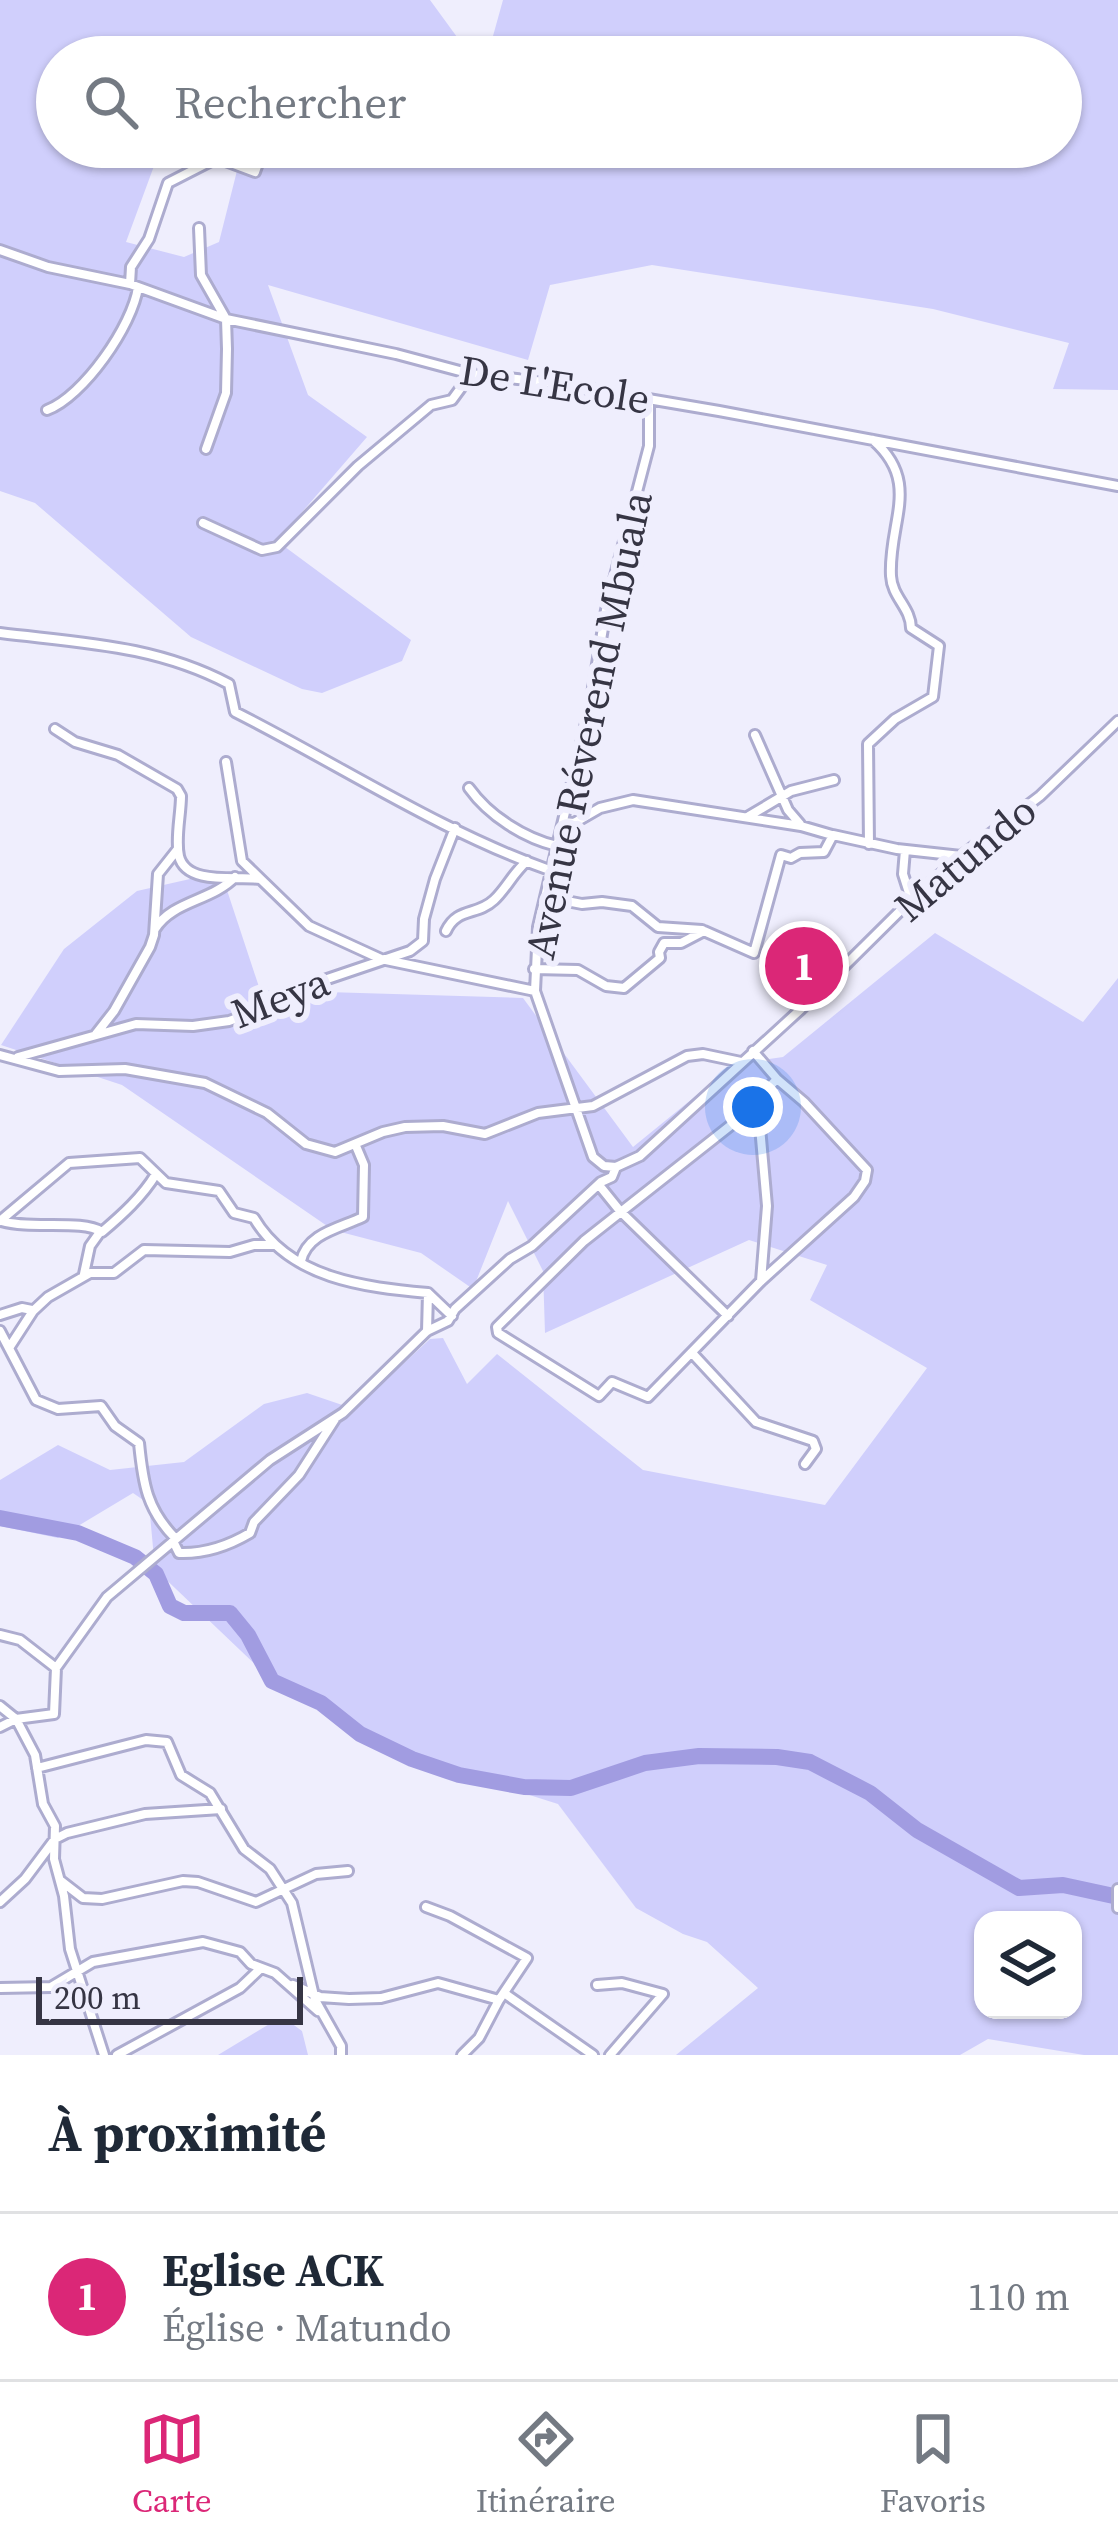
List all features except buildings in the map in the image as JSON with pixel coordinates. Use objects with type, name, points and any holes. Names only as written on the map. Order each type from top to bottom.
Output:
[{"type":"street","points":[[47,410],[76,393],[125,326],[136,306],[131,268],[149,239],[168,183],[197,168]]},
{"type":"street","points":[[199,228],[201,275],[226,319],[226,393],[206,449]]},
{"type":"street","name":"De L'Ecole","points":[[0,250],[48,267],[134,286],[226,319],[471,374],[870,437],[1118,486]]},
{"type":"street","points":[[202,523],[262,550],[277,547],[358,466],[431,405],[452,400],[471,374]]},
{"type":"street","name":"Avenue Réverend Mbuala","points":[[600,1183],[597,1162],[536,991],[534,969],[536,938],[590,706],[606,610],[649,446],[649,400]]},
{"type":"street","points":[[869,844],[868,744],[895,719],[933,697],[939,646],[911,628],[911,613],[891,583],[902,492],[891,458],[870,437]]},
{"type":"street","points":[[0,633],[151,652],[203,670],[229,684],[235,712],[455,828],[552,871]]},
{"type":"street","name":"Matundo","points":[[334,1419],[510,1259],[561,1223],[612,1177],[616,1167],[640,1156],[911,900],[1040,796],[1118,721]]},
{"type":"street","points":[[55,729],[75,742],[118,755],[177,789],[181,796],[180,861],[193,873],[262,879]]},
{"type":"street","points":[[755,735],[801,826]]},
{"type":"street","points":[[226,762],[242,861],[309,926],[381,959],[536,991]]},
{"type":"street","points":[[748,817],[782,796],[834,780]]},
{"type":"street","points":[[469,788],[491,814],[537,841],[557,846]]},
{"type":"street","points":[[563,822],[574,823],[620,800],[748,817],[869,844],[961,856]]},
{"type":"street","name":"Meya","points":[[15,1058],[136,1024],[193,1026],[229,1021],[283,994],[397,957],[424,941],[428,902],[455,828]]},
{"type":"street","points":[[546,897],[632,906],[658,927],[704,931],[754,953],[781,855],[791,858],[824,852],[833,835]]},
{"type":"street","points":[[93,1037],[150,947],[158,874],[178,849]]},
{"type":"street","points":[[905,850],[903,874],[911,900]]},
{"type":"street","points":[[446,932],[460,912],[489,905],[527,861]]},
{"type":"street","points":[[154,930],[165,913],[216,892],[235,877]]},
{"type":"street","points":[[534,969],[578,970],[606,986],[624,988],[660,958],[664,943],[681,943],[704,931]]},
{"type":"street","points":[[753,1051],[867,1170],[854,1197],[761,1281],[648,1397],[612,1382],[599,1396],[498,1333],[499,1325],[620,1211],[705,1147],[777,1079]]},
{"type":"street","points":[[0,1055],[59,1071],[125,1070],[190,1079],[256,1106],[317,1149],[335,1152],[405,1127],[443,1126],[484,1134],[538,1113],[599,1104],[687,1056],[703,1054],[742,1062]]},
{"type":"street","points":[[761,1281],[767,1206],[760,1127],[764,1093]]},
{"type":"street","points":[[301,1261],[305,1247],[315,1239],[363,1216],[364,1165],[356,1146]]},
{"type":"street","points":[[0,1220],[61,1168],[76,1161],[136,1158],[147,1162],[166,1183],[219,1191],[232,1212],[254,1218],[274,1245],[312,1271],[428,1293],[452,1316]]},
{"type":"street","points":[[597,1162],[616,1167]]},
{"type":"street","points":[[82,1278],[90,1246],[156,1174]]},
{"type":"street","points":[[600,1183],[620,1211],[728,1316]]},
{"type":"street","points":[[0,1220],[37,1228],[88,1225],[100,1232]]},
{"type":"street","points":[[9,1348],[32,1310],[90,1274],[114,1274],[144,1250],[230,1252],[274,1245]]},
{"type":"street","points":[[427,1331],[428,1293]]},
{"type":"street","points":[[0,1316],[22,1308],[32,1310]]},
{"type":"street","points":[[0,1331],[36,1400],[58,1409],[101,1406],[115,1426],[139,1443],[155,1519],[175,1540],[179,1553],[218,1549],[250,1533],[254,1522],[312,1458],[334,1419]]},
{"type":"street","points":[[693,1354],[756,1422],[813,1441],[816,1449],[805,1464]]},
{"type":"street","points":[[0,1727],[16,1719],[54,1714],[56,1668],[91,1616],[270,1460],[334,1419]]},
{"type":"street","points":[[0,1635],[20,1640],[56,1668]]},
{"type":"street","points":[[0,1706],[16,1719],[31,1745],[43,1804],[55,1826],[70,1949],[104,2055]]},
{"type":"street","points":[[37,1768],[146,1740],[162,1740],[170,1747],[181,1774],[203,1787],[223,1809],[244,1849],[270,1869],[284,1888],[302,1936],[320,2012],[341,2046],[341,2055]]},
{"type":"street","points":[[0,1902],[25,1879],[55,1839],[146,1814],[223,1809]]},
{"type":"street","points":[[60,1880],[83,1898],[102,1899],[183,1881],[256,1901],[316,1874],[348,1871]]},
{"type":"street","points":[[426,1907],[527,1958],[478,2038],[462,2055]]},
{"type":"street","points":[[0,1988],[50,1987],[93,1962],[203,1942],[240,1952],[314,1994],[381,1998],[438,1983],[502,1996],[593,2055]]},
{"type":"street","points":[[117,2055],[240,1988],[261,1968]]},
{"type":"street","points":[[286,1982],[320,2012]]},
{"type":"street","points":[[597,1985],[622,1983],[663,1994],[610,2055]]},
{"type":"shaded area","points":[[0,0],[430,0],[456,36],[36,36],[36,168],[153,168],[126,242],[184,257],[219,242],[238,168],[1082,168],[1082,36],[493,36],[503,0],[1118,0],[1118,390],[1053,389],[1069,343],[933,309],[652,265],[550,285],[528,360],[268,285],[308,395],[367,437],[277,541],[411,640],[402,661],[322,693],[302,689],[191,637],[35,503],[0,491]]},
{"type":"shaded area","points":[[221,872],[260,990],[523,998],[633,1147],[735,1064],[783,1057],[935,933],[1083,1022],[1118,978],[1118,2055],[1084,2055],[988,2039],[960,2055],[676,2055],[758,1988],[707,1942],[636,1908],[558,1804],[428,1763],[284,1692],[155,1569],[149,1504],[133,1493],[58,1538],[0,1526],[0,1480],[58,1445],[110,1470],[184,1462],[264,1404],[307,1393],[354,1409],[430,1339],[443,1338],[467,1384],[497,1354],[643,1470],[825,1505],[927,1368],[810,1300],[827,1265],[749,1240],[545,1333],[543,1271],[508,1201],[473,1289],[421,1253],[333,1230],[122,1085],[1,1045],[64,949],[137,891]]},
{"type":"shaded area","points":[[287,2020],[302,2031],[308,2055],[218,2055],[271,2023]]},
{"type":"waterway","points":[[0,1518],[78,1533],[135,1557],[156,1574],[170,1606],[184,1613],[230,1613],[248,1635],[272,1681],[321,1703],[360,1734],[459,1775],[524,1787],[571,1788],[645,1763],[699,1756],[810,1762],[870,1793],[917,1830],[1019,1888],[1063,1885],[1118,1897]]},
{"type":"place","name":"Eglise ACK","points":[[804,966]]}]
